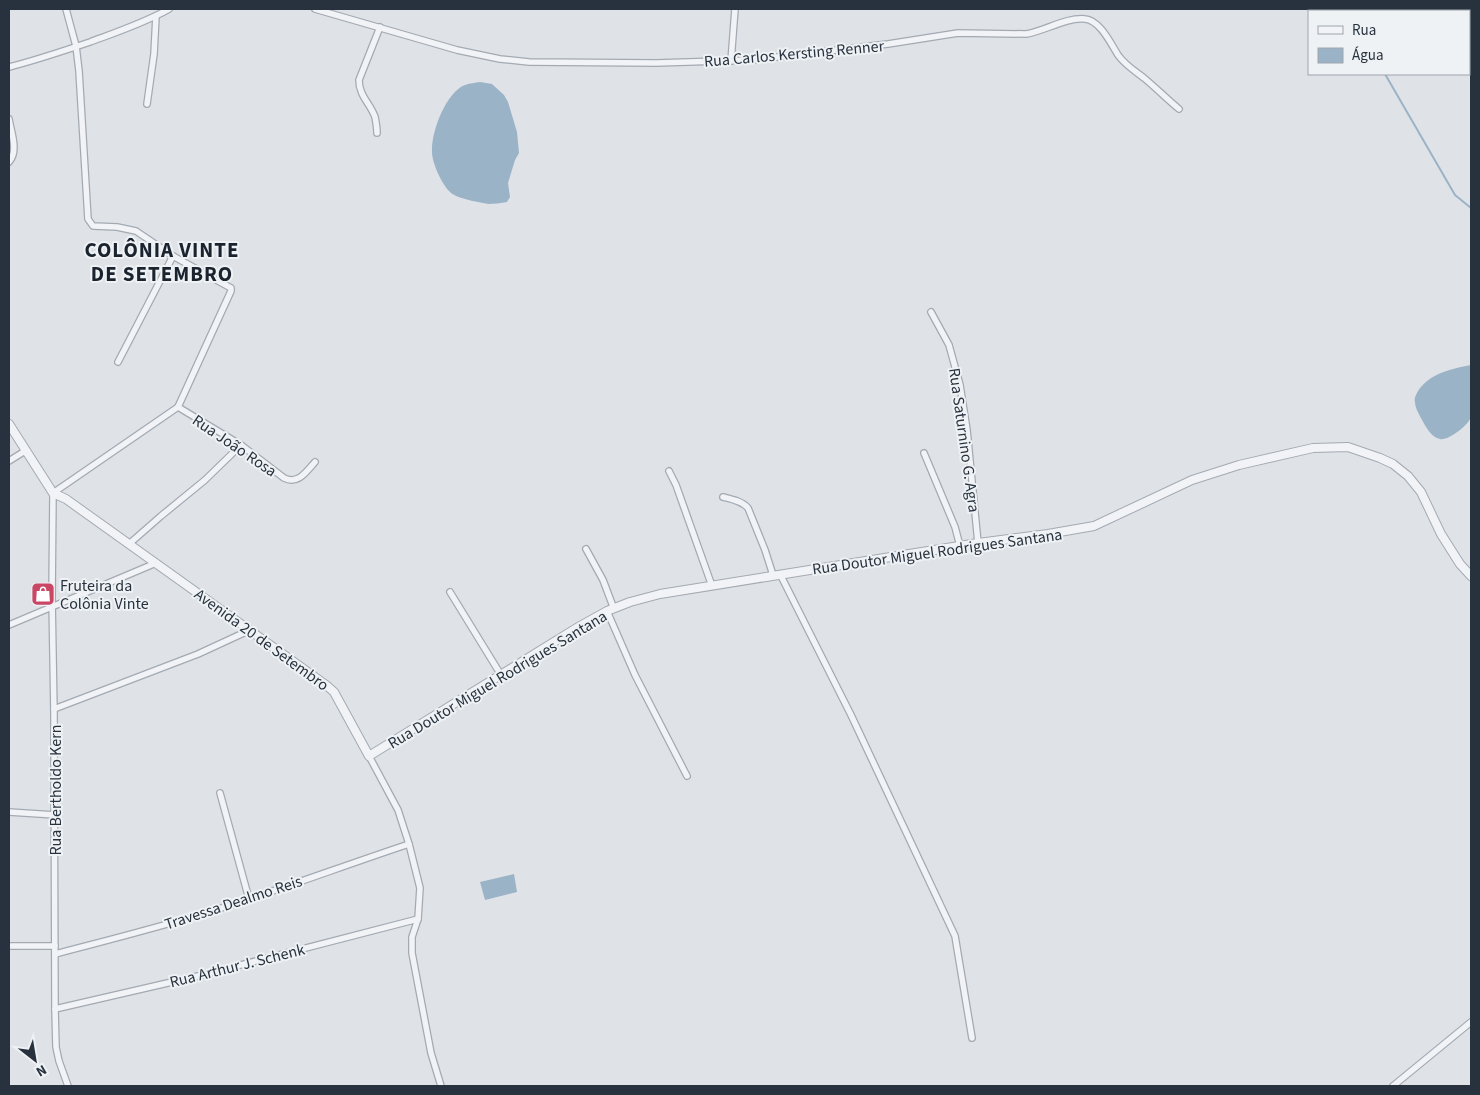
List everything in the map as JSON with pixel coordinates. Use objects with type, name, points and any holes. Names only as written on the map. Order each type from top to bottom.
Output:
[{"type":"street","points":[[53,493],[178,407],[231,291],[229,285],[173,256],[136,231],[117,226],[93,226],[90,224],[79,71],[76,46],[66,9]]},
{"type":"street","points":[[9,67],[122,30],[169,9]]},
{"type":"street","name":"Rua Carlos Kersting Renner","points":[[315,9],[457,50],[500,59],[529,62],[656,63],[752,60],[888,44],[958,33],[1026,34],[1084,19],[1091,20],[1096,24],[1131,69],[1179,109]]},
{"type":"street","points":[[731,61],[735,9]]},
{"type":"street","points":[[147,104],[154,54],[156,16]]},
{"type":"street","points":[[378,133],[375,117],[359,88],[360,80],[380,28]]},
{"type":"street","points":[[9,119],[14,144],[13,158],[9,162]]},
{"type":"street","points":[[118,362],[173,256]]},
{"type":"street","name":"Rua Saturnino G. Agra","points":[[931,312],[949,345],[960,385],[967,430],[978,543]]},
{"type":"street","name":"Rua João Rosa","points":[[178,407],[240,446],[290,481],[301,477],[315,462]]},
{"type":"street","name":"Avenida 20 de Setembro","points":[[9,424],[53,493],[66,499],[334,692],[398,810],[410,844],[420,888],[418,919],[412,937],[412,953],[431,1053],[441,1086]]},
{"type":"street","points":[[129,544],[205,480],[240,446]]},
{"type":"street","name":"Rua Doutor Miguel Rodrigues Santana","points":[[369,756],[580,626],[630,602],[660,594],[776,575],[1094,526],[1192,480],[1239,465],[1313,448],[1348,447],[1393,464],[1408,476],[1421,492],[1441,534],[1460,564],[1471,576]]},
{"type":"street","points":[[9,461],[25,451]]},
{"type":"street","points":[[924,453],[955,527],[960,546]]},
{"type":"street","points":[[669,471],[676,485],[712,586]]},
{"type":"street","name":"Rua Bertholdo Kern","points":[[53,493],[55,1009],[59,1062],[68,1086]]},
{"type":"street","points":[[723,497],[746,505],[748,508],[776,575],[851,715],[955,936],[972,1038]]},
{"type":"street","points":[[586,549],[603,580],[611,610],[635,675],[687,776]]},
{"type":"street","points":[[9,625],[156,563]]},
{"type":"street","points":[[450,592],[501,675]]},
{"type":"street","points":[[54,709],[198,654],[250,630]]},
{"type":"street","points":[[220,793],[250,899]]},
{"type":"street","points":[[9,812],[55,815]]},
{"type":"street","name":"Travessa Dealmo Reis","points":[[55,954],[121,937],[250,899],[410,844]]},
{"type":"street","name":"Rua Arthur J. Schenk","points":[[55,1009],[198,976],[418,919]]},
{"type":"street","points":[[9,946],[55,946]]},
{"type":"street","points":[[1393,1086],[1471,1022]]},
{"type":"water","points":[[480,82],[492,84],[504,95],[517,132],[519,153],[508,183],[510,197],[507,202],[488,204],[454,195],[441,179],[432,157],[434,134],[446,104],[458,89],[467,84]]},
{"type":"water","points":[[1471,365],[1472,402],[1470,419],[1461,429],[1448,438],[1437,438],[1425,426],[1418,413],[1415,404],[1416,395],[1423,385],[1435,376],[1449,370]]},
{"type":"water","points":[[514,874],[517,892],[485,900],[480,882]]},
{"type":"waterway","points":[[1386,75],[1455,195],[1471,208]]},
{"type":"place","name":"Fruteira da Colônia Vinte","points":[[43,594]]},
{"type":"district","name":"COLÔNIA VINTE DE SETEMBRO","points":[[162,262]]}]
